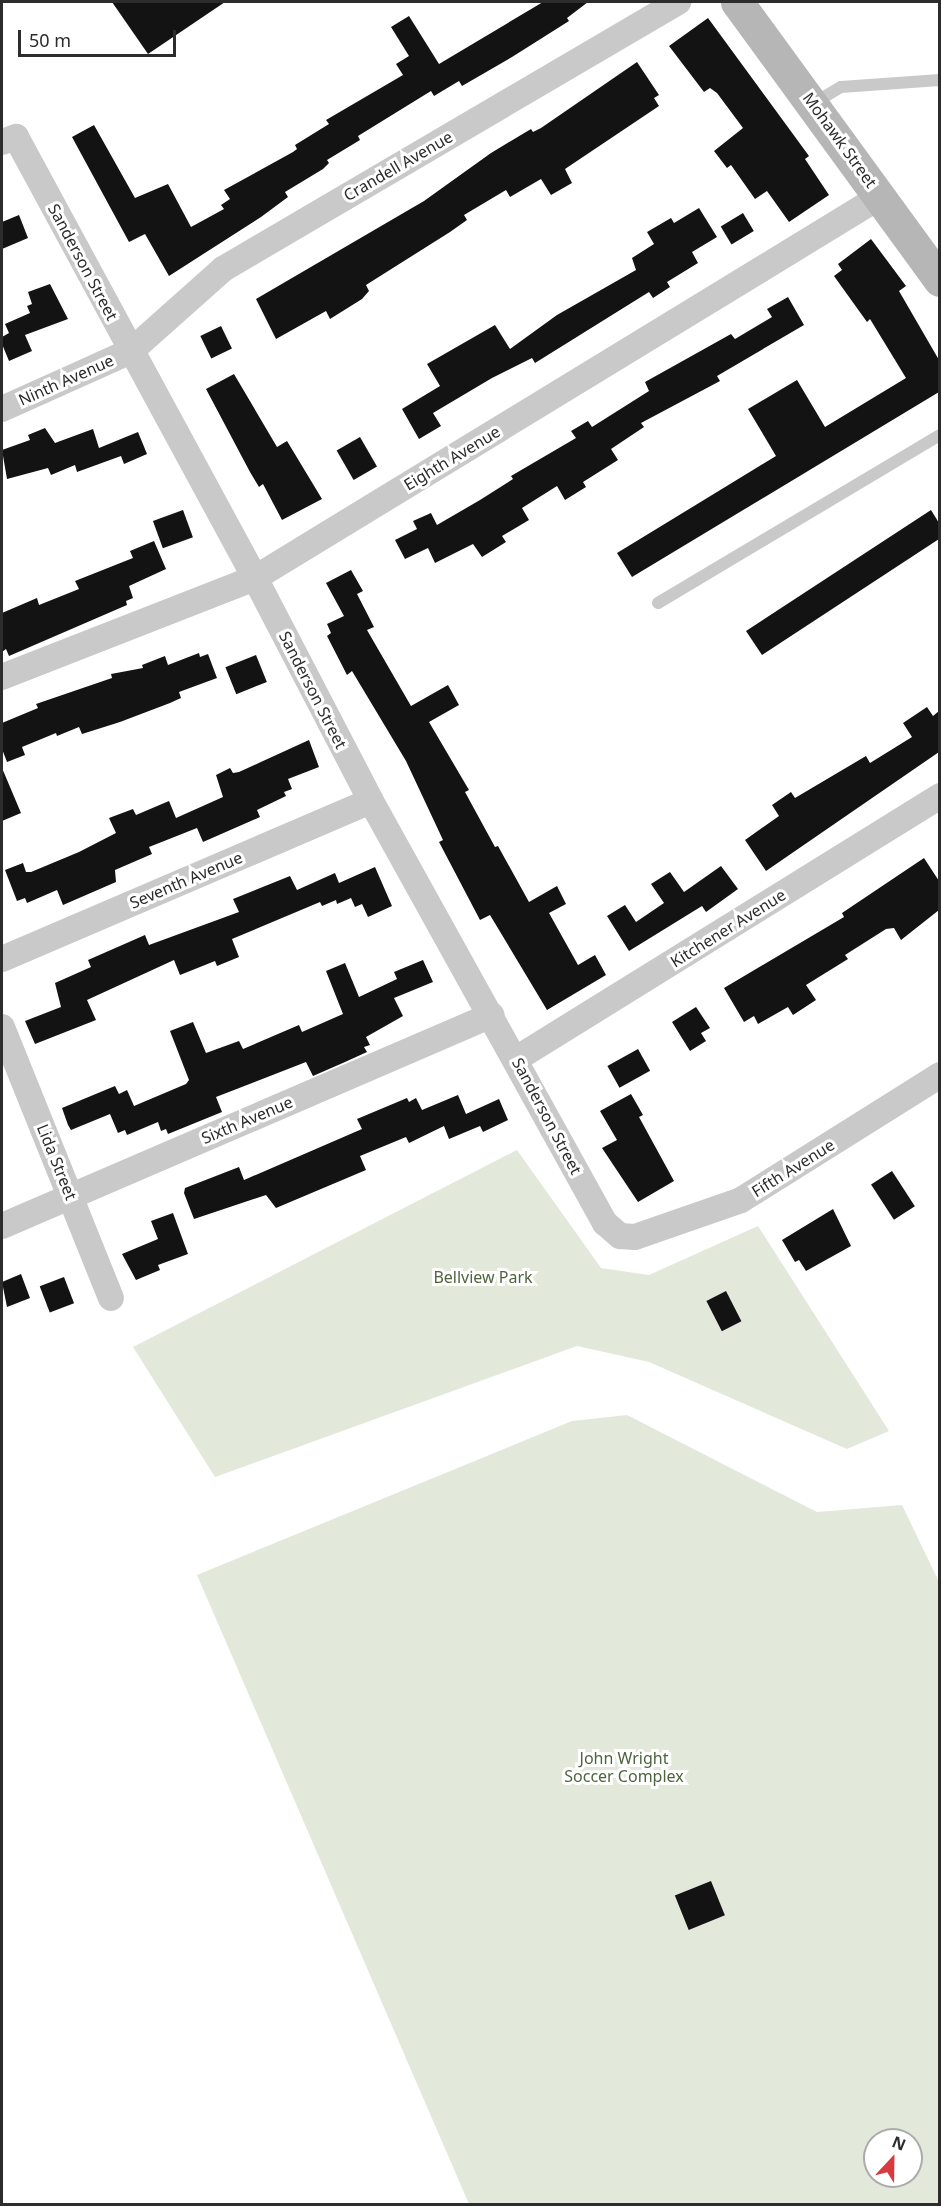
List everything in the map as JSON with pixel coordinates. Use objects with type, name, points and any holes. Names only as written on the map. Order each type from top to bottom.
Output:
[{"type":"street","name":"Crandell Avenue","points":[[131,351],[223,269],[678,2]]},
{"type":"street","name":"Mohawk Street","points":[[737,2],[881,196],[939,280]]},
{"type":"street","name":"Sanderson Street","points":[[2,142],[16,137],[255,578],[371,801],[605,1223],[620,1236],[635,1237]]},
{"type":"street","name":"Eighth Avenue","points":[[2,677],[255,578],[881,196]]},
{"type":"street","name":"Ninth Avenue","points":[[2,409],[131,351]]},
{"type":"street","name":"Kitchener Avenue","points":[[516,1059],[939,796]]},
{"type":"street","name":"Seventh Avenue","points":[[2,959],[371,801]]},
{"type":"street","name":"Sixth Avenue","points":[[2,1226],[492,1016]]},
{"type":"street","name":"Lida Street","points":[[2,1027],[111,1298]]},
{"type":"street","name":"Fifth Avenue","points":[[635,1237],[741,1200],[939,1075]]},
{"type":"lane","points":[[812,103],[841,87],[939,80]]},
{"type":"lane","points":[[658,603],[939,435]]},
{"type":"green space","name":"Bellview Park","points":[[517,1150],[601,1268],[649,1275],[758,1226],[889,1431],[847,1449],[649,1362],[577,1346],[215,1477],[133,1347]]},
{"type":"green space","name":"John Wright Soccer Complex","points":[[627,1415],[817,1512],[902,1505],[939,1582],[939,2204],[469,2204],[197,1575],[572,1421]]},
{"type":"building","points":[[112,2],[225,2],[148,54]]},
{"type":"building","points":[[543,2],[588,2],[567,18],[569,21],[512,57],[462,86],[459,81],[434,96],[431,91],[358,136],[360,140],[327,160],[329,163],[323,169],[285,192],[288,197],[261,217],[169,276],[145,234],[129,242],[72,137],[94,125],[135,198],[168,184],[191,227],[224,209],[221,205],[230,199],[224,190],[293,152],[297,149],[295,145],[329,124],[326,120],[403,75],[396,64],[409,56],[391,27],[409,16],[439,64]]},
{"type":"building","points":[[708,18],[809,156],[805,159],[829,195],[789,222],[767,191],[755,199],[731,165],[727,168],[714,151],[743,128],[717,93],[710,88],[704,92],[669,46]]},
{"type":"building","points":[[637,62],[659,95],[654,98],[659,106],[565,169],[572,183],[551,195],[541,179],[510,197],[506,190],[464,215],[467,220],[450,232],[366,285],[369,291],[362,299],[330,319],[326,311],[276,339],[256,299],[424,201],[491,153],[531,129],[533,132],[541,128]]},
{"type":"building","points":[[699,208],[717,237],[692,252],[698,263],[667,282],[670,287],[653,298],[649,292],[535,363],[532,358],[492,378],[433,413],[441,426],[419,439],[402,409],[440,386],[427,364],[495,325],[510,349],[557,315],[636,270],[632,258],[654,244],[647,232],[671,218],[674,223]]},
{"type":"building","points":[[743,213],[754,231],[732,244],[721,226]]},
{"type":"building","points":[[19,215],[28,238],[2,249],[2,222]]},
{"type":"building","points":[[871,239],[906,286],[899,291],[939,360],[939,392],[632,577],[617,553],[776,456],[748,409],[797,380],[825,427],[906,378],[870,319],[867,322],[834,276],[842,270],[838,264]]},
{"type":"building","points":[[50,284],[68,319],[25,335],[32,351],[9,361],[2,344],[2,337],[9,333],[5,324],[30,313],[27,306],[32,304],[28,292]]},
{"type":"building","points":[[788,297],[804,325],[717,376],[720,381],[641,423],[644,427],[611,449],[618,460],[583,482],[586,487],[565,500],[557,486],[522,508],[529,520],[502,536],[506,542],[482,557],[473,544],[435,563],[428,548],[405,559],[395,540],[417,529],[413,521],[431,513],[437,525],[480,500],[513,479],[511,476],[576,438],[571,431],[588,421],[592,427],[649,391],[645,382],[731,334],[735,339],[772,317],[767,309]]},
{"type":"building","points":[[221,326],[232,348],[211,359],[200,336]]},
{"type":"building","points":[[234,374],[277,447],[287,441],[322,499],[282,520],[263,484],[259,487],[250,472],[206,389]]},
{"type":"building","points":[[45,428],[55,443],[93,429],[99,448],[138,432],[147,454],[124,464],[121,456],[77,472],[75,465],[51,475],[48,468],[7,479],[2,450],[30,440],[28,435]]},
{"type":"building","points":[[360,437],[377,466],[354,480],[337,450]]},
{"type":"building","points":[[183,510],[193,537],[163,548],[153,521]]},
{"type":"building","points":[[931,510],[939,523],[939,539],[762,655],[746,631]]},
{"type":"building","points":[[154,541],[166,569],[129,586],[133,598],[126,601],[127,605],[9,656],[6,649],[2,652],[2,613],[37,598],[39,605],[79,589],[75,581],[133,558],[130,551]]},
{"type":"building","points":[[351,570],[363,591],[357,594],[374,627],[367,630],[411,706],[448,685],[459,705],[429,722],[469,790],[465,792],[495,847],[498,846],[529,902],[557,886],[566,904],[549,913],[578,965],[595,955],[606,975],[547,1010],[490,915],[480,920],[439,842],[443,840],[406,761],[352,671],[347,675],[327,636],[331,633],[327,624],[344,616],[326,583]]},
{"type":"building","points":[[199,653],[200,657],[208,654],[217,678],[179,692],[181,698],[170,703],[120,722],[82,734],[79,727],[57,736],[56,733],[22,747],[25,755],[7,762],[2,749],[2,723],[38,708],[36,704],[112,678],[111,674],[143,668],[142,665],[165,656],[168,665]]},
{"type":"building","points":[[256,655],[267,682],[236,694],[225,667]]},
{"type":"building","points":[[927,707],[933,716],[939,711],[939,752],[766,871],[745,840],[779,816],[772,805],[791,792],[795,798],[866,756],[870,763],[912,737],[903,723]]},
{"type":"building","points":[[309,740],[319,767],[288,779],[292,789],[284,792],[286,796],[257,810],[260,817],[203,842],[197,828],[149,847],[152,854],[115,870],[116,882],[63,905],[57,890],[27,903],[25,898],[17,901],[5,870],[23,863],[26,872],[31,872],[79,852],[116,833],[109,818],[133,809],[136,815],[169,801],[176,818],[223,797],[216,775],[230,768],[233,773],[239,772]]},
{"type":"building","points":[[2,768],[21,813],[2,821]]},
{"type":"building","points":[[924,858],[939,881],[939,910],[901,940],[894,928],[886,929],[845,955],[848,959],[806,985],[816,1000],[793,1015],[788,1007],[758,1024],[754,1016],[744,1022],[724,988],[844,917],[842,913]]},
{"type":"building","points":[[721,866],[738,889],[706,912],[702,906],[629,951],[607,916],[625,905],[636,922],[664,903],[651,884],[670,872],[684,892]]},
{"type":"building","points":[[375,867],[392,906],[368,917],[362,904],[355,907],[351,898],[337,904],[336,900],[322,906],[320,902],[232,939],[239,957],[217,966],[215,961],[180,975],[174,960],[87,1000],[96,1020],[35,1044],[25,1021],[61,1007],[55,983],[91,967],[88,960],[145,935],[149,945],[239,912],[233,899],[290,876],[297,890],[335,873],[339,883]]},
{"type":"building","points":[[423,960],[433,982],[394,998],[403,1016],[366,1037],[370,1045],[364,1047],[367,1052],[313,1076],[306,1062],[216,1097],[222,1112],[168,1134],[166,1129],[161,1131],[158,1122],[127,1135],[125,1130],[118,1133],[110,1114],[71,1130],[68,1125],[62,1108],[115,1086],[119,1094],[127,1090],[134,1106],[186,1084],[189,1080],[170,1031],[193,1022],[206,1053],[239,1041],[243,1049],[299,1025],[302,1032],[343,1014],[326,971],[345,963],[359,997],[397,979],[394,972]]},
{"type":"building","points":[[696,1007],[710,1028],[701,1033],[706,1041],[690,1051],[672,1022]]},
{"type":"building","points":[[638,1049],[650,1071],[620,1088],[607,1066]]},
{"type":"building","points":[[631,1094],[643,1115],[639,1117],[674,1181],[638,1202],[602,1148],[617,1140],[600,1111]]},
{"type":"building","points":[[458,1095],[466,1114],[499,1099],[508,1120],[483,1132],[480,1126],[449,1139],[444,1126],[409,1143],[406,1137],[360,1156],[366,1170],[276,1208],[266,1195],[194,1219],[184,1193],[185,1188],[239,1167],[244,1180],[362,1129],[357,1119],[407,1098],[409,1102],[416,1098],[422,1110]]},
{"type":"building","points":[[892,1171],[915,1206],[894,1220],[871,1185]]},
{"type":"building","points":[[833,1209],[851,1246],[806,1271],[799,1260],[795,1262],[782,1240]]},
{"type":"building","points":[[173,1213],[188,1254],[158,1265],[160,1270],[136,1280],[122,1254],[158,1239],[151,1221]]},
{"type":"building","points":[[21,1274],[30,1298],[7,1307],[2,1282]]},
{"type":"building","points":[[64,1277],[74,1303],[50,1312],[40,1286]]},
{"type":"building","points":[[726,1291],[741,1321],[722,1331],[706,1301]]},
{"type":"building","points":[[711,1881],[725,1915],[689,1930],[675,1896]]}]
